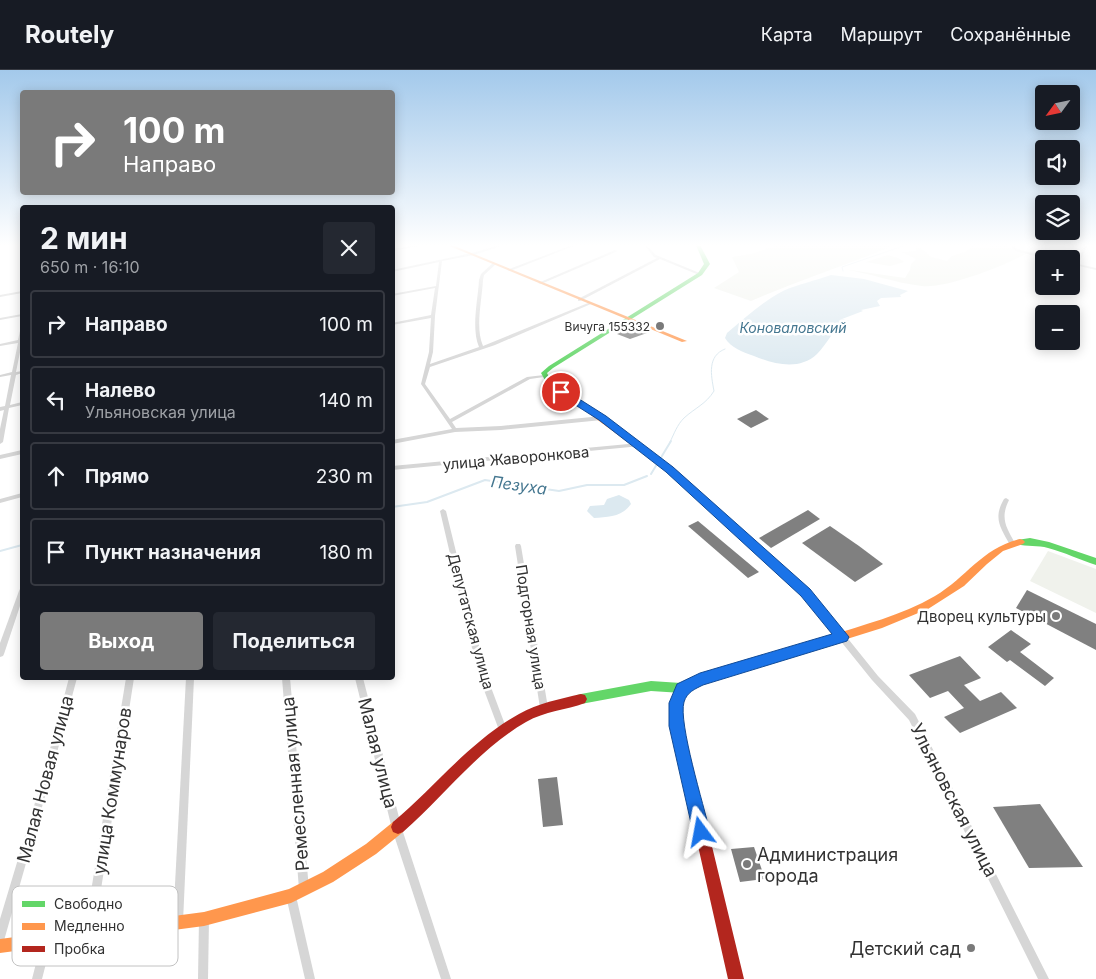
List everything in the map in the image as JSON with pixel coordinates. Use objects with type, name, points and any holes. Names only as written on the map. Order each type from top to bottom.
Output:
[{"type":"main road","points":[[548,287],[684,341]]},
{"type":"main road","points":[[544,376],[550,367],[679,287]]},
{"type":"main road","name":"Ульяновская улица","points":[[544,376],[548,382],[561,392],[602,418],[670,469],[805,592],[842,637]]},
{"type":"main road","points":[[178,922],[204,918],[292,896],[304,890],[357,859],[397,829],[425,805],[472,755],[503,730],[522,718],[544,708],[621,690],[651,686],[682,688],[700,679],[842,637],[913,612],[945,594],[998,549],[1012,543],[1029,541],[1047,545],[1096,562]]},
{"type":"main road","points":[[682,688],[676,703],[677,726],[736,979]]},
{"type":"street","points":[[395,294],[435,287]]},
{"type":"street","points":[[437,287],[428,366],[423,381],[424,388],[455,430]]},
{"type":"street","points":[[481,287],[478,326],[480,346],[482,348]]},
{"type":"street","points":[[579,300],[603,287]]},
{"type":"street","points":[[0,296],[20,292]]},
{"type":"street","points":[[428,366],[482,348],[531,327],[554,321],[589,304]]},
{"type":"street","points":[[0,319],[20,315]]},
{"type":"street","points":[[395,323],[433,316]]},
{"type":"street","points":[[0,345],[20,341]]},
{"type":"street","points":[[0,442],[20,349]]},
{"type":"street","points":[[0,376],[20,372]]},
{"type":"street","points":[[449,421],[529,378],[544,376]]},
{"type":"street","points":[[0,409],[20,404]]},
{"type":"street","points":[[395,441],[455,430],[509,428],[602,418]]},
{"type":"street","name":"улица Жаворонкова","points":[[395,468],[639,446]]},
{"type":"street","points":[[0,457],[20,452]]},
{"type":"street","points":[[0,501],[20,496]]},
{"type":"street","points":[[1006,500],[1000,510],[1000,522],[1012,543]]},
{"type":"street","name":"Депутатская улица","points":[[443,511],[482,674],[503,730]]},
{"type":"street","name":"Подгорная улица","points":[[518,546],[544,708]]},
{"type":"street","points":[[0,654],[20,597]]},
{"type":"street","name":"Ульяновская улица","points":[[842,637],[875,678],[912,717],[1044,979]]},
{"type":"street","name":"Малая Новая улица","points":[[15,886],[44,786],[71,680]]},
{"type":"street","name":"улица Коммунаров","points":[[97,886],[130,680]]},
{"type":"street","points":[[178,922],[190,680]]},
{"type":"street","name":"Ремесленная улица","points":[[286,680],[304,890]]},
{"type":"street","name":"Малая улица","points":[[360,680],[397,829],[446,979]]},
{"type":"street","name":"Малая Новая улица","points":[[0,937],[12,896]]},
{"type":"street","points":[[292,896],[310,979]]},
{"type":"street","points":[[204,918],[204,978]]},
{"type":"street","points":[[37,979],[40,966]]},
{"type":"shaded area","points":[[715,287],[784,287],[751,301]]},
{"type":"shaded area","points":[[1048,551],[1096,569],[1096,613],[1030,581]]},
{"type":"water","name":"Коноваловский","points":[[792,287],[895,287],[908,291],[900,295],[901,297],[881,298],[877,301],[880,306],[861,310],[863,311],[842,319],[849,321],[840,322],[817,354],[802,363],[786,364],[762,359],[738,349],[725,338],[727,333],[754,310]]},
{"type":"water","points":[[619,495],[629,500],[631,504],[619,514],[594,518],[587,511],[590,506],[604,505],[607,499]]},
{"type":"building","points":[[629,326],[647,333],[630,339],[617,334]]},
{"type":"building","points":[[756,410],[769,419],[751,428],[737,419]]},
{"type":"building","points":[[808,510],[820,519],[771,548],[759,538]]},
{"type":"building","points":[[698,521],[759,572],[748,578],[688,526]]},
{"type":"building","points":[[830,526],[883,564],[855,582],[802,543]]},
{"type":"building","name":"Дворец культуры","points":[[1027,590],[1096,624],[1096,650],[1016,608]]},
{"type":"building","points":[[1011,630],[1031,644],[1020,652],[1054,678],[1045,686],[1010,660],[1007,662],[988,647]]},
{"type":"building","points":[[960,656],[981,678],[964,685],[980,701],[1001,692],[1017,708],[960,733],[944,717],[964,708],[948,691],[930,698],[909,675]]},
{"type":"building","points":[[557,777],[563,825],[543,827],[538,779]]},
{"type":"building","points":[[1040,804],[1083,867],[1029,868],[993,807]]},
{"type":"building","name":"Администрация города","points":[[754,847],[765,879],[740,882],[731,849]]},
{"type":"waterway","name":"Пезуха","points":[[670,442],[682,421],[704,403],[714,391],[711,373],[713,361],[715,356],[725,349]]},
{"type":"waterway","name":"Пезуха","points":[[651,474],[671,441]]},
{"type":"waterway","name":"Пезуха","points":[[395,507],[427,502],[485,480],[559,491],[587,485],[624,485],[647,476]]},
{"type":"waterway","name":"Пезуха","points":[[0,551],[20,546]]},
{"type":"traffic: fast","points":[[548,381],[544,373],[551,367],[678,287]]},
{"type":"traffic: fast","points":[[738,531],[805,592],[842,637]]},
{"type":"traffic: fast","points":[[1020,542],[1049,545],[1096,562]]},
{"type":"traffic: fast","points":[[581,699],[651,686],[682,688],[700,679],[831,640]]},
{"type":"traffic: slow","points":[[553,287],[684,341]]},
{"type":"traffic: slow","points":[[548,381],[670,469],[738,531]]},
{"type":"traffic: slow","points":[[831,640],[878,625],[924,607],[961,584],[1000,549],[1020,542]]},
{"type":"traffic: slow","points":[[178,922],[204,919],[291,896],[328,877],[371,849],[398,827]]},
{"type":"traffic: slow","points":[[0,946],[12,944]]},
{"type":"traffic: jam","points":[[682,688],[676,703],[677,726],[736,979]]},
{"type":"traffic: jam","points":[[398,827],[488,742],[505,729],[536,712],[581,699]]},
{"type":"place","name":"Вичуга 155332","points":[[660,326]]},
{"type":"place","name":"Дворец культуры","points":[[1056,616]]},
{"type":"place","name":"Администрация города","points":[[747,864]]},
{"type":"place","name":"Детский сад","points":[[971,948]]},
{"type":"route","points":[[561,392],[602,418],[670,469],[805,592],[842,637],[700,679],[682,688],[676,703],[677,726],[701,832]]}]
